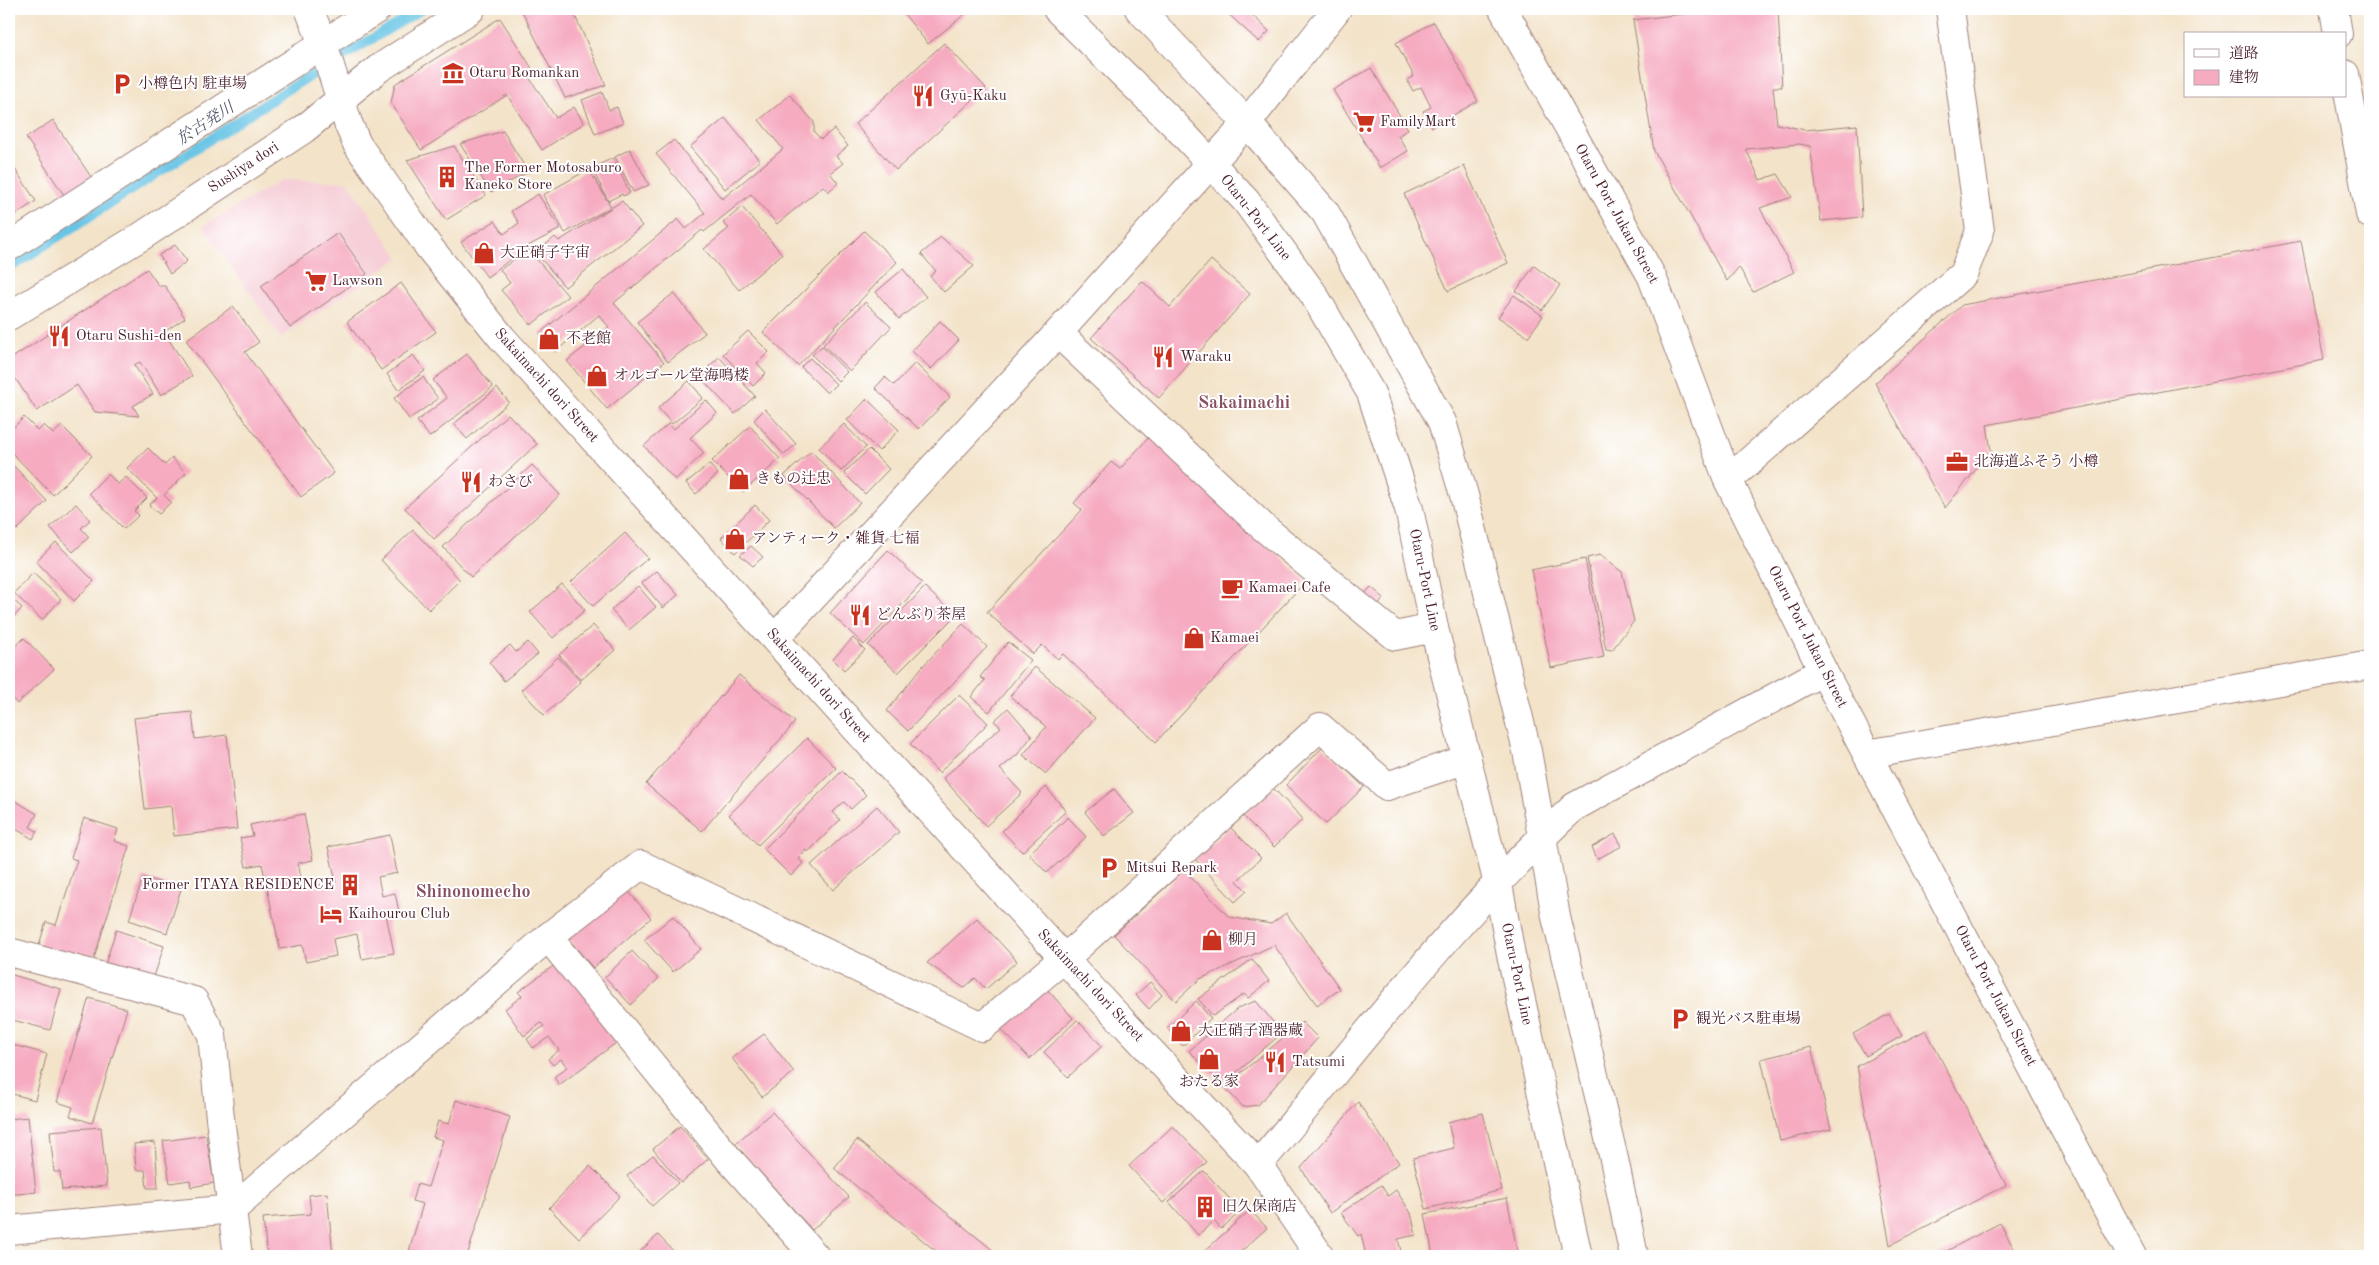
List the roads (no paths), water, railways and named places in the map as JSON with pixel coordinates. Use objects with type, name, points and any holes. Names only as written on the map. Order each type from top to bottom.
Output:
[{"type":"street","name":"Sakaimachi dori Street","points":[[309,9],[357,144],[454,279],[551,394],[775,638],[1064,958],[1258,1165],[1320,1256]]},
{"type":"street","points":[[9,247],[377,9]]},
{"type":"street","name":"Sushiya dori","points":[[9,316],[142,236],[304,129],[338,87],[378,69],[471,9]]},
{"type":"street","name":"Otaru-Port Line","points":[[1057,9],[1210,162],[1246,201],[1314,295],[1371,393],[1409,509],[1434,628],[1498,884],[1513,962],[1578,1256]]},
{"type":"street","points":[[1139,9],[1247,122],[1325,212],[1442,422],[1464,495],[1527,751],[1556,916],[1614,1160],[1634,1256]]},
{"type":"street","points":[[775,638],[1058,333],[1247,122],[1337,9]]},
{"type":"street","name":"Otaru Port Jukan Street","points":[[1503,9],[1652,277],[1728,480],[1822,671],[2132,1256]]},
{"type":"street","points":[[1728,480],[1963,274],[1980,231],[1950,9]]},
{"type":"street","points":[[2334,9],[2338,32]]},
{"type":"street","points":[[2346,80],[2370,214]]},
{"type":"street","points":[[1058,333],[1263,527],[1395,636],[1434,628]]},
{"type":"street","points":[[1867,754],[2370,665]]},
{"type":"street","points":[[1258,1165],[1432,954],[1543,836],[1574,807],[1822,671]]},
{"type":"street","points":[[9,1230],[233,1209],[548,937],[642,865],[982,1027],[1064,958],[1320,727],[1387,786],[1467,759]]},
{"type":"street","points":[[548,937],[728,1158],[815,1256]]},
{"type":"street","points":[[9,952],[194,1001],[212,1035],[220,1118],[238,1256]]},
{"type":"waterway","name":"於古発川","points":[[9,268],[290,88],[422,9]]},
{"type":"place","name":"Otaru Romankan","points":[[453,73]]},
{"type":"place","name":"小樽色内 駐車場","points":[[122,84]]},
{"type":"place","name":"Gyū-Kaku","points":[[923,96]]},
{"type":"place","name":"FamilyMart","points":[[1364,122]]},
{"type":"place","name":"The Former Motosaburo Kaneko Store","points":[[447,177]]},
{"type":"place","name":"大正硝子宇宙","points":[[484,253]]},
{"type":"place","name":"Lawson","points":[[316,281]]},
{"type":"place","name":"Otaru Sushi-den","points":[[59,336]]},
{"type":"place","name":"不老館","points":[[549,339]]},
{"type":"place","name":"Waraku","points":[[1163,357]]},
{"type":"place","name":"オルゴール堂海鳴楼","points":[[597,376]]},
{"type":"place","name":"北海道ふそう 小樽","points":[[1957,462]]},
{"type":"place","name":"きもの辻忠","points":[[739,479]]},
{"type":"place","name":"わさび","points":[[471,482]]},
{"type":"place","name":"アンティーク・雑貨 七福","points":[[735,539]]},
{"type":"place","name":"Kamaei Cafe","points":[[1232,588]]},
{"type":"place","name":"どんぶり茶屋","points":[[860,615]]},
{"type":"place","name":"Kamaei","points":[[1194,638]]},
{"type":"place","name":"Mitsui Repark","points":[[1109,868]]},
{"type":"place","name":"Former ITAYA RESIDENCE","points":[[350,885]]},
{"type":"place","name":"Kaihourou Club","points":[[331,914]]},
{"type":"place","name":"柳月","points":[[1212,940]]},
{"type":"place","name":"観光バス駐車場","points":[[1680,1019]]},
{"type":"place","name":"大正硝子酒器蔵","points":[[1181,1031]]},
{"type":"place","name":"おたる家","points":[[1209,1059]]},
{"type":"place","name":"Tatsumi","points":[[1275,1062]]},
{"type":"place","name":"旧久保商店","points":[[1205,1207]]},
{"type":"district","name":"Sakaimachi","points":[[1244,403]]},
{"type":"district","name":"Shinonomecho","points":[[473,892]]}]
